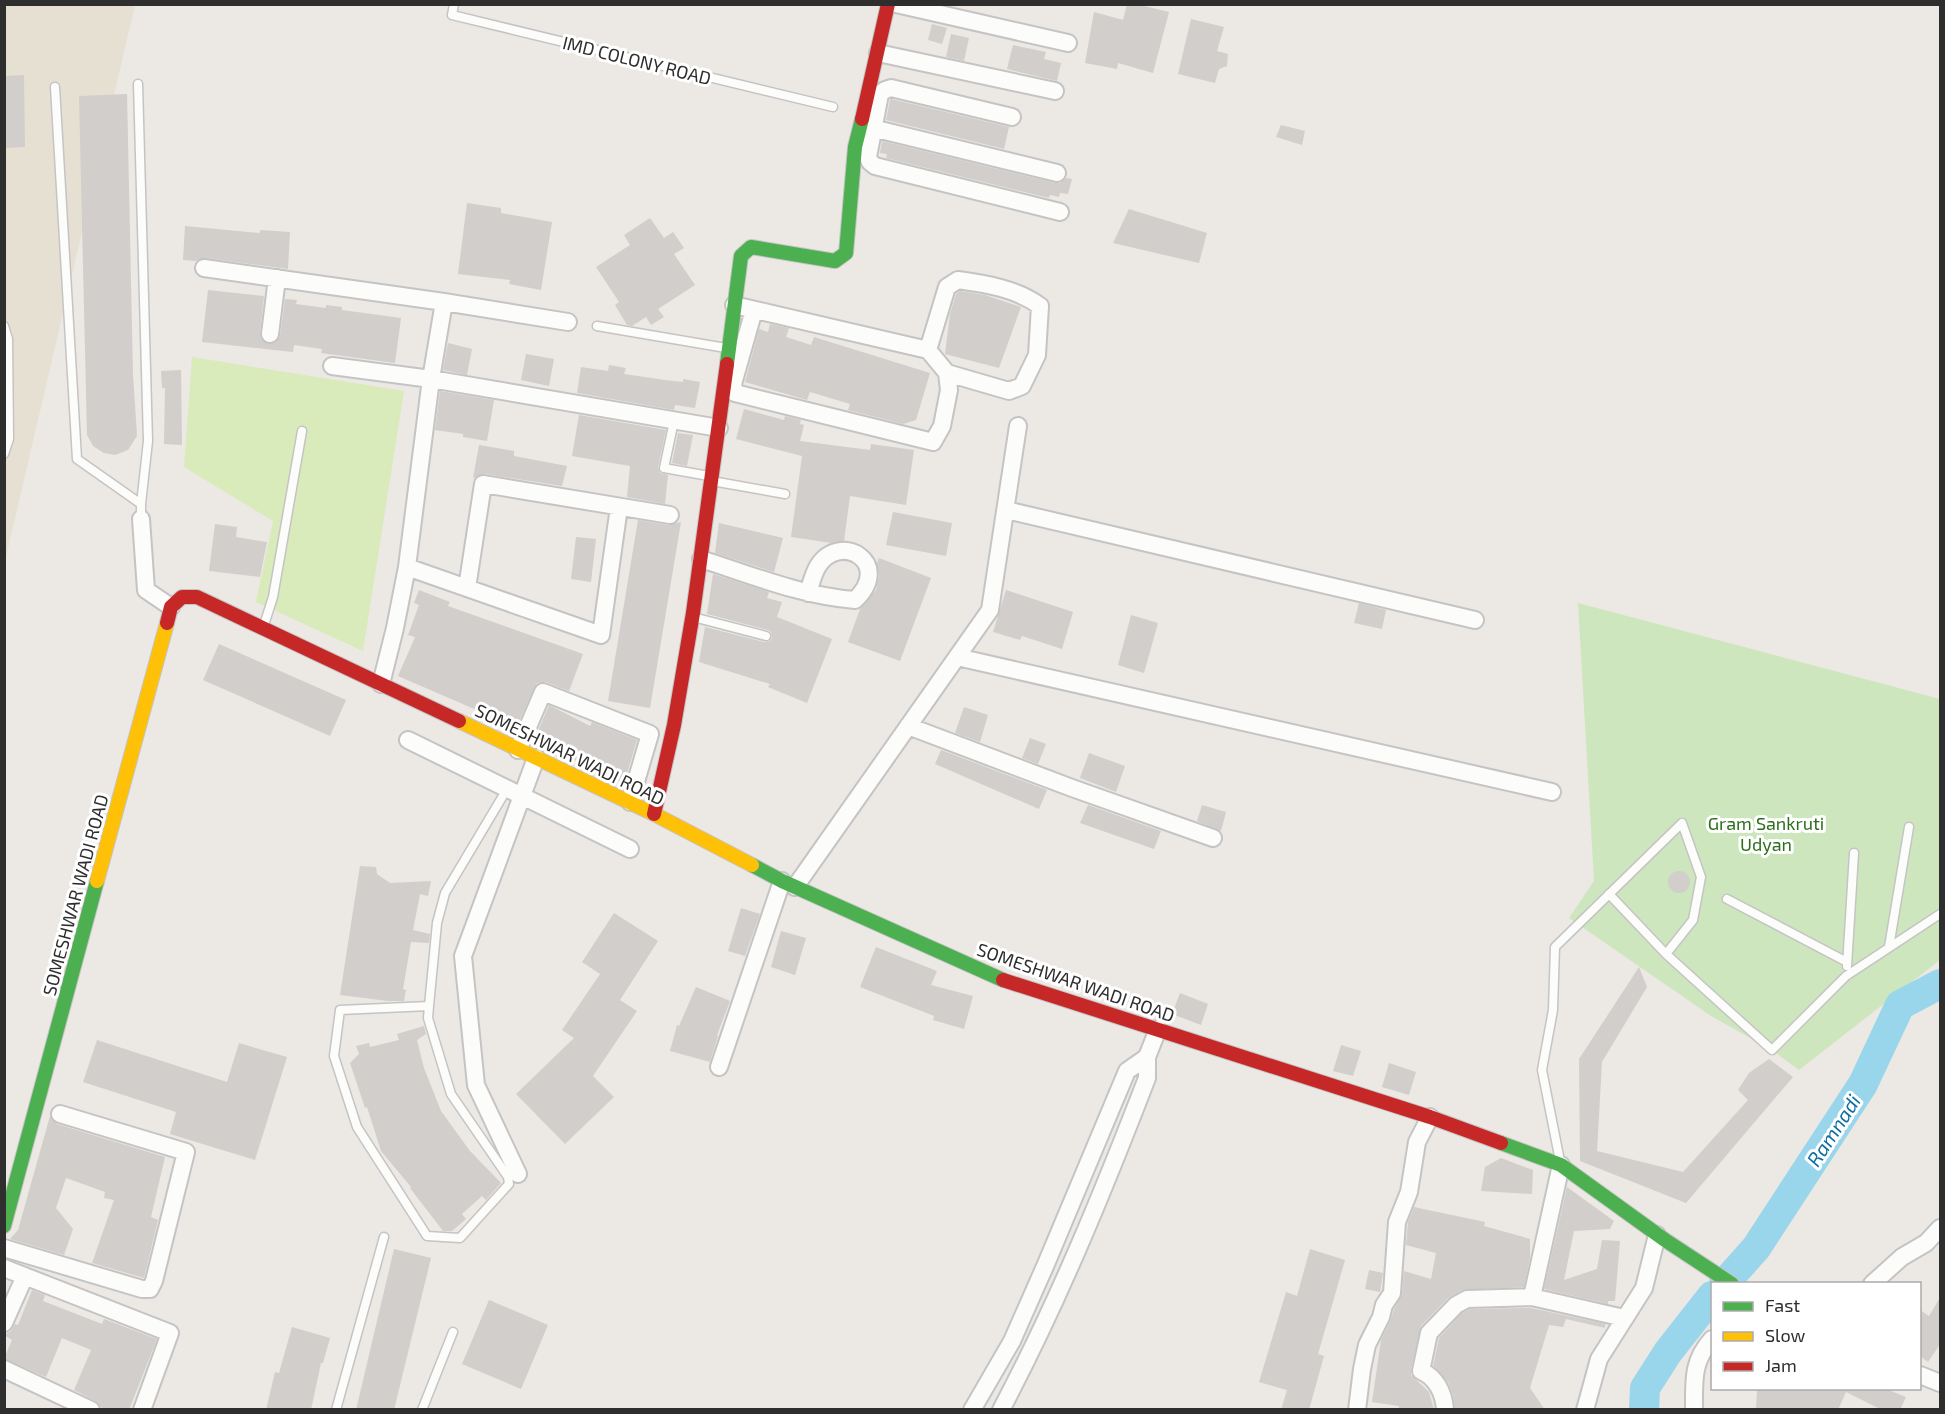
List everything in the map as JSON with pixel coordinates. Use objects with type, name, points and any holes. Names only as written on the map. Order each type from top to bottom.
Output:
[{"type":"street","points":[[888,4],[867,126],[870,162],[875,166],[1060,212]]},
{"type":"street","points":[[896,4],[1068,43]]},
{"type":"street","points":[[878,53],[1055,91]]},
{"type":"street","points":[[654,814],[674,724],[693,617],[741,256],[751,247],[835,261],[844,256],[855,147],[867,126],[880,94],[885,90],[891,88],[1012,117]]},
{"type":"street","points":[[867,126],[1057,172]]},
{"type":"street","points":[[204,268],[568,322]]},
{"type":"street","points":[[270,334],[277,278]]},
{"type":"street","points":[[928,350],[947,287],[958,280],[980,283],[1026,296],[1040,306],[1037,355],[1022,386],[1009,391],[947,373]]},
{"type":"street","points":[[381,684],[407,567],[431,379],[444,302]]},
{"type":"street","points":[[735,305],[928,350],[947,373],[949,390],[942,426],[933,442],[735,393],[733,384],[754,310]]},
{"type":"street","points":[[332,366],[431,379],[719,428]]},
{"type":"street","points":[[719,1066],[788,884],[908,726],[990,610],[1018,426]]},
{"type":"street","points":[[467,588],[483,484],[670,516]]},
{"type":"street","points":[[407,567],[602,636],[619,507]]},
{"type":"street","points":[[1006,510],[1475,620]]},
{"type":"street","points":[[141,512],[146,590],[171,607]]},
{"type":"street","points":[[701,560],[808,593]]},
{"type":"street","name":"SOMESHWAR WADI ROAD","points":[[4,1226],[171,607],[182,597],[197,597],[630,802],[788,884],[999,979],[1430,1117],[1561,1165],[1661,1238],[1729,1282]]},
{"type":"street","points":[[957,657],[1552,792]]},
{"type":"street","points":[[518,750],[543,692],[650,734],[630,802]]},
{"type":"street","points":[[908,726],[1072,788],[1214,838]]},
{"type":"street","points":[[408,740],[630,849]]},
{"type":"street","points":[[518,1174],[476,1085],[463,956],[515,792],[536,758]]},
{"type":"street","points":[[1001,1410],[1038,1339],[1095,1210],[1147,1078],[1147,1057],[1158,1029]]},
{"type":"street","points":[[972,1410],[1012,1341],[1126,1071],[1147,1057]]},
{"type":"street","points":[[4,1248],[142,1289],[150,1289],[154,1281],[186,1152],[60,1114]]},
{"type":"street","points":[[1357,1410],[1367,1345],[1381,1317],[1384,1305],[1392,1293],[1397,1222],[1409,1192],[1417,1142],[1430,1117]]},
{"type":"street","points":[[1532,1297],[1561,1165]]},
{"type":"street","points":[[1874,1282],[1902,1257],[1926,1243],[1941,1228]]},
{"type":"street","points":[[1585,1410],[1599,1359],[1644,1288],[1661,1238]]},
{"type":"street","points":[[4,1268],[170,1333],[142,1410]]},
{"type":"street","points":[[4,1323],[25,1276]]},
{"type":"street","points":[[1445,1410],[1444,1398],[1430,1375],[1421,1371],[1429,1333],[1456,1305],[1467,1299],[1532,1297],[1624,1317]]},
{"type":"street","points":[[1694,1410],[1694,1376],[1703,1350],[1711,1341]]},
{"type":"street","points":[[4,1370],[91,1410]]},
{"type":"street","points":[[1921,1375],[1941,1383]]},
{"type":"lane","name":"IMD COLONY ROAD","points":[[454,4],[452,15],[833,107]]},
{"type":"lane","points":[[138,84],[148,441],[141,512]]},
{"type":"lane","points":[[55,87],[77,459],[141,512]]},
{"type":"lane","points":[[4,326],[8,339],[9,440],[4,454]]},
{"type":"lane","points":[[597,326],[729,349]]},
{"type":"lane","points":[[674,421],[664,468],[785,494]]},
{"type":"lane","points":[[263,628],[273,597],[302,431]]},
{"type":"lane","points":[[693,617],[766,636]]},
{"type":"lane","points":[[429,1006],[340,1010],[334,1056],[357,1127],[427,1236],[460,1238],[509,1184],[508,1177],[451,1094],[428,1018],[437,923],[445,892],[515,792]]},
{"type":"lane","points":[[1561,1165],[1542,1070],[1553,1010],[1555,948],[1682,823],[1701,877],[1693,920],[1666,954]]},
{"type":"lane","points":[[1889,947],[1909,827]]},
{"type":"lane","points":[[1846,976],[1854,853]]},
{"type":"lane","points":[[1609,894],[1666,954],[1772,1050],[1846,976],[1941,914]]},
{"type":"lane","points":[[1728,899],[1847,962]]},
{"type":"lane","points":[[336,1410],[384,1237]]},
{"type":"lane","points":[[422,1410],[453,1332]]},
{"type":"shaded area","points":[[5,5],[135,5],[5,561]]},
{"type":"green space","points":[[192,357],[404,391],[363,651],[256,602],[273,521],[184,467]]},
{"type":"green space","name":"Gram Sankruti Udyan","points":[[1578,603],[1940,699],[1940,960],[1799,1070],[1772,1050],[1711,1016],[1569,918],[1594,881]]},
{"type":"building","points":[[1127,4],[1169,12],[1153,73],[1118,63],[1117,69],[1085,63],[1094,12],[1123,20]]},
{"type":"building","points":[[1191,19],[1224,27],[1217,51],[1228,54],[1227,66],[1219,69],[1215,83],[1178,74]]},
{"type":"building","points":[[932,24],[947,28],[942,44],[928,40]]},
{"type":"building","points":[[951,34],[969,38],[964,61],[946,57]]},
{"type":"building","points":[[1013,45],[1046,52],[1044,59],[1061,63],[1057,81],[1007,69]]},
{"type":"building","points":[[24,75],[25,147],[4,148],[4,76]]},
{"type":"building","points":[[127,94],[133,374],[137,436],[128,450],[115,455],[104,453],[93,446],[87,435],[79,96]]},
{"type":"building","points":[[891,99],[1009,127],[1004,149],[886,120]]},
{"type":"building","points":[[1281,125],[1305,131],[1302,145],[1276,137]]},
{"type":"building","points":[[882,141],[1055,183],[1060,183],[1066,178],[1072,179],[1068,194],[1060,193],[1059,197],[1050,195],[1049,198],[886,158],[887,154],[880,153]]},
{"type":"building","points":[[467,203],[501,208],[501,213],[552,222],[541,290],[509,284],[510,280],[458,274]]},
{"type":"building","points":[[1129,209],[1207,233],[1199,263],[1113,243]]},
{"type":"building","points":[[650,218],[664,238],[673,232],[684,248],[674,254],[695,285],[658,309],[664,317],[651,325],[646,317],[632,326],[627,325],[615,305],[619,302],[596,267],[630,245],[624,235]]},
{"type":"building","points":[[185,226],[260,233],[260,230],[290,232],[288,269],[205,258],[196,261],[183,260]]},
{"type":"building","points":[[208,290],[264,296],[260,333],[261,339],[268,344],[275,343],[280,336],[285,299],[297,300],[296,304],[326,308],[326,305],[342,307],[342,310],[401,318],[395,363],[321,353],[322,349],[294,345],[293,352],[202,342]]},
{"type":"building","points":[[960,291],[985,295],[1021,307],[999,368],[945,354],[950,314],[956,294]]},
{"type":"building","points":[[770,324],[789,328],[786,337],[811,345],[814,337],[930,373],[916,420],[903,424],[848,410],[850,404],[810,392],[807,400],[745,382],[759,329],[768,332]]},
{"type":"building","points":[[448,343],[472,349],[467,375],[443,370]]},
{"type":"building","points":[[526,354],[554,359],[549,386],[521,380]]},
{"type":"building","points":[[609,365],[626,368],[624,374],[700,382],[695,408],[675,405],[674,410],[577,393],[581,367],[608,371]]},
{"type":"building","points":[[181,370],[182,445],[164,444],[165,388],[162,388],[161,371]]},
{"type":"building","points":[[440,391],[494,400],[487,441],[463,437],[463,434],[435,430]]},
{"type":"building","points":[[744,409],[784,420],[785,416],[801,420],[800,424],[804,425],[800,441],[870,450],[871,444],[914,450],[906,505],[850,496],[844,541],[832,543],[791,537],[802,456],[736,439]]},
{"type":"building","points":[[579,415],[666,430],[658,467],[660,473],[668,475],[665,504],[627,497],[630,466],[572,456]]},
{"type":"building","points":[[678,433],[693,435],[687,466],[672,463]]},
{"type":"building","points":[[479,445],[514,451],[514,456],[567,466],[562,486],[485,474],[473,478]]},
{"type":"building","points":[[893,512],[952,523],[946,556],[886,545]]},
{"type":"building","points":[[638,520],[668,525],[681,522],[650,708],[608,701]]},
{"type":"building","points":[[719,523],[783,538],[774,572],[715,553]]},
{"type":"building","points":[[215,524],[237,527],[236,537],[267,542],[260,577],[209,571]]},
{"type":"building","points":[[576,537],[596,539],[591,582],[571,579]]},
{"type":"building","points":[[879,558],[931,578],[900,661],[848,642],[860,609],[876,590]]},
{"type":"building","points":[[713,574],[769,592],[767,598],[782,602],[777,617],[832,639],[807,703],[768,687],[770,684],[699,662],[705,627],[764,642],[770,641],[772,637],[768,630],[707,614]]},
{"type":"building","points":[[419,590],[450,602],[448,606],[583,654],[569,691],[546,682],[537,683],[516,727],[398,676],[415,637],[408,635],[419,605],[414,603]]},
{"type":"building","points":[[1006,590],[1073,612],[1062,649],[1022,636],[1020,640],[993,632]]},
{"type":"building","points":[[1359,603],[1386,610],[1382,629],[1354,623]]},
{"type":"building","points":[[1131,615],[1158,623],[1144,673],[1118,665]]},
{"type":"building","points":[[219,644],[346,700],[330,736],[203,680]]},
{"type":"building","points":[[549,705],[590,726],[592,722],[637,740],[624,784],[538,742],[540,738],[536,736]]},
{"type":"building","points":[[964,707],[988,715],[980,742],[955,733]]},
{"type":"building","points":[[1030,738],[1046,744],[1038,764],[1022,758]]},
{"type":"building","points":[[941,750],[1047,790],[1039,809],[935,764]]},
{"type":"building","points":[[1089,753],[1125,766],[1116,792],[1080,778]]},
{"type":"building","points":[[1088,805],[1161,831],[1154,849],[1080,823]]},
{"type":"building","points":[[1202,805],[1226,812],[1221,831],[1197,821]]},
{"type":"building","points":[[360,866],[376,867],[377,874],[390,883],[431,881],[428,896],[420,894],[413,930],[430,934],[429,943],[411,942],[403,989],[406,990],[404,1001],[340,995]]},
{"type":"building","points":[[1679,871],[1687,874],[1690,882],[1687,890],[1679,893],[1671,890],[1668,882],[1671,874]]},
{"type":"building","points":[[741,908],[760,914],[745,956],[728,951]]},
{"type":"building","points":[[614,913],[658,941],[620,1000],[637,1011],[593,1076],[614,1097],[565,1144],[516,1094],[574,1038],[562,1030],[600,974],[582,962]]},
{"type":"building","points":[[781,931],[806,938],[795,975],[771,967]]},
{"type":"building","points":[[876,947],[937,971],[931,985],[973,996],[964,1029],[933,1020],[934,1016],[860,987]]},
{"type":"building","points":[[1639,967],[1647,987],[1602,1062],[1597,1151],[1683,1172],[1748,1100],[1738,1090],[1749,1073],[1769,1059],[1793,1077],[1686,1203],[1580,1161],[1579,1059]]},
{"type":"building","points":[[696,987],[730,1001],[710,1062],[670,1051],[677,1025],[679,1026]]},
{"type":"building","points":[[1180,993],[1208,1004],[1201,1025],[1172,1014]]},
{"type":"building","points":[[424,1026],[426,1034],[417,1040],[424,1068],[441,1111],[470,1151],[501,1183],[486,1200],[482,1196],[462,1214],[466,1219],[452,1231],[443,1231],[381,1151],[350,1063],[359,1054],[356,1046],[369,1043],[370,1047],[399,1040],[397,1034]]},
{"type":"building","points":[[97,1040],[227,1082],[239,1043],[287,1057],[255,1160],[170,1134],[176,1112],[83,1082]]},
{"type":"building","points":[[1341,1045],[1361,1051],[1353,1076],[1333,1071]]},
{"type":"building","points":[[1389,1063],[1416,1072],[1409,1095],[1382,1087]]},
{"type":"building","points":[[50,1116],[57,1124],[165,1157],[151,1217],[158,1220],[144,1278],[92,1263],[114,1200],[104,1198],[105,1192],[66,1178],[56,1208],[73,1229],[64,1255],[10,1239],[18,1230]]},
{"type":"building","points":[[1501,1158],[1533,1170],[1532,1194],[1481,1191],[1485,1167]]},
{"type":"building","points":[[1567,1187],[1614,1221],[1610,1229],[1574,1231],[1564,1280],[1597,1269],[1602,1240],[1620,1241],[1615,1301],[1608,1301],[1608,1304],[1544,1289]]},
{"type":"building","points":[[1414,1207],[1485,1222],[1484,1226],[1530,1239],[1530,1258],[1524,1287],[1462,1290],[1448,1298],[1421,1326],[1411,1375],[1429,1392],[1434,1410],[1398,1410],[1399,1406],[1372,1402],[1381,1340],[1402,1294],[1404,1271],[1431,1279],[1436,1253],[1406,1245],[1408,1222]]},
{"type":"building","points":[[394,1249],[431,1258],[394,1410],[356,1410]]},
{"type":"building","points":[[1310,1249],[1345,1260],[1318,1354],[1324,1356],[1309,1410],[1281,1410],[1287,1390],[1259,1382],[1286,1292],[1297,1296]]},
{"type":"building","points":[[1369,1270],[1383,1273],[1380,1292],[1365,1289]]},
{"type":"building","points":[[32,1290],[45,1295],[43,1301],[102,1324],[104,1319],[157,1339],[129,1410],[104,1410],[95,1401],[74,1390],[91,1350],[62,1338],[46,1377],[4,1359],[12,1340],[4,1335],[11,1331],[15,1324],[18,1325]]},
{"type":"building","points":[[1941,1296],[1941,1343],[1928,1362],[1921,1357],[1921,1311],[1929,1316]]},
{"type":"building","points":[[489,1300],[548,1325],[521,1389],[462,1364]]},
{"type":"building","points":[[1531,1308],[1605,1324],[1605,1328],[1566,1319],[1563,1327],[1549,1325],[1530,1388],[1545,1410],[1455,1410],[1448,1382],[1433,1366],[1439,1338],[1462,1313],[1470,1309]]},
{"type":"building","points":[[292,1327],[330,1338],[323,1363],[321,1363],[311,1410],[266,1410],[275,1372],[279,1373]]},
{"type":"building","points":[[1757,1390],[1888,1390],[1906,1397],[1900,1410],[1882,1410],[1846,1392],[1838,1410],[1756,1410]]},
{"type":"waterway","name":"Ramnadi","points":[[1726,1282],[1756,1248],[1863,1084],[1900,1005],[1940,984]]},
{"type":"waterway","name":"Ramnadi","points":[[1644,1410],[1645,1388],[1668,1352],[1711,1297]]},
{"type":"traffic: fast","points":[[727,364],[741,256],[751,247],[835,261],[846,253],[855,147],[862,119]]},
{"type":"traffic: fast","points":[[752,865],[782,881],[1003,980]]},
{"type":"traffic: fast","points":[[4,1226],[97,881]]},
{"type":"traffic: fast","points":[[1501,1143],[1561,1165],[1665,1240],[1729,1282]]},
{"type":"traffic: slow","points":[[97,881],[167,623]]},
{"type":"traffic: slow","points":[[459,721],[654,814],[752,865]]},
{"type":"traffic: jam","points":[[862,119],[888,4]]},
{"type":"traffic: jam","points":[[654,814],[674,725],[693,613],[727,364]]},
{"type":"traffic: jam","points":[[167,623],[171,607],[182,597],[197,597],[459,721]]},
{"type":"traffic: jam","points":[[1003,980],[1430,1117],[1501,1143]]}]
